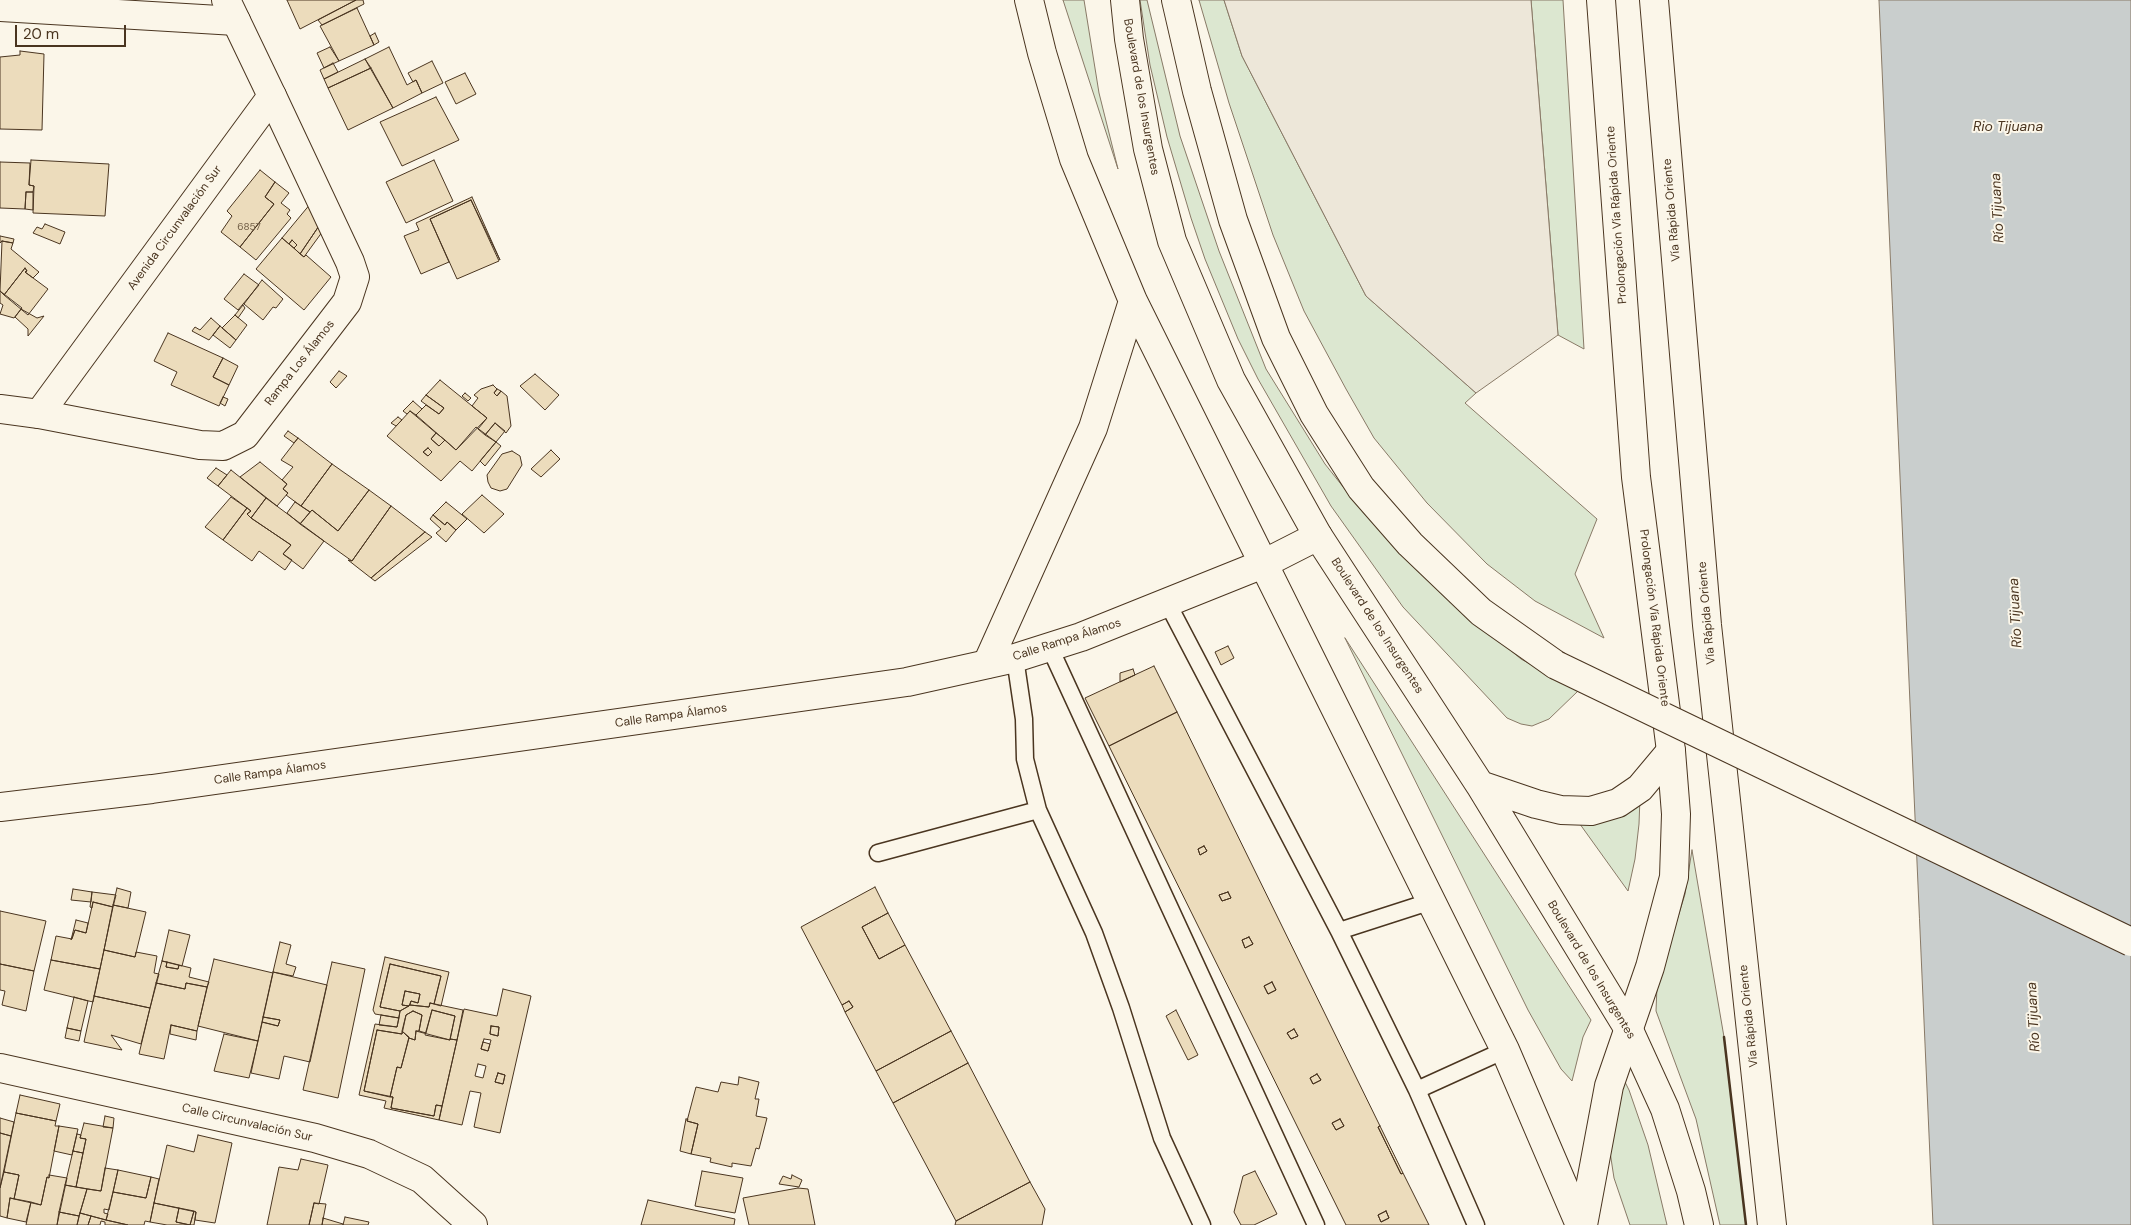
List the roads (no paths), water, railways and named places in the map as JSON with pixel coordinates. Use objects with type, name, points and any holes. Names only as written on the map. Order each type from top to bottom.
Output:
[{"type":"main road","points":[[1029,0],[1042,53],[1074,159],[1134,302],[1505,1050],[1581,1225]]},
{"type":"main road","name":"Boulevard de los Insurgentes","points":[[1125,0],[1129,39],[1148,149],[1172,241],[1231,380],[1318,536],[1480,785],[1628,1028],[1665,1109],[1691,1191],[1699,1225]]},
{"type":"main road","points":[[1176,0],[1197,91],[1233,220],[1276,338],[1314,414],[1361,488],[1410,544],[1481,612],[1556,665],[2131,942]]},
{"type":"main road","name":"Prolongación Vía Rápida Oriente","points":[[1581,1225],[1609,1086],[1650,967],[1674,877],[1676,814],[1671,751],[1636,477],[1601,0]]},
{"type":"main road","name":"Vía Rápida Oriente","points":[[1654,0],[1707,625],[1772,1225]]},
{"type":"main road","points":[[0,7],[231,10],[272,96]]},
{"type":"main road","name":"Avenida Circunvalación Sur","points":[[39,414],[272,96]]},
{"type":"main road","name":"Rampa Los Álamos","points":[[39,414],[200,445],[223,446],[245,435],[347,302],[355,277],[350,262],[272,96]]},
{"type":"main road","points":[[987,664],[1093,428],[1134,302]]},
{"type":"main road","points":[[0,409],[39,414]]},
{"type":"main road","name":"Calle Rampa Álamos","points":[[0,807],[152,789],[887,685],[1015,658],[1050,648],[1168,604],[1263,564],[1318,536]]},
{"type":"main road","points":[[1480,785],[1536,804],[1562,810],[1591,811],[1618,803],[1640,788],[1671,751]]},
{"type":"main road","name":"Calle Circunvalación Sur","points":[[0,1068],[315,1138],[369,1154],[422,1179],[473,1225]]},
{"type":"lane","points":[[1168,604],[1339,931],[1417,1090],[1476,1225]]},
{"type":"lane","points":[[1050,648],[1316,1225]]},
{"type":"lane","points":[[1015,658],[1024,719],[1025,758],[1038,810],[1094,933],[1124,1016],[1162,1138],[1202,1225]]},
{"type":"lane","points":[[878,853],[1038,810]]},
{"type":"lane","points":[[1339,931],[1432,901]]},
{"type":"lane","points":[[1417,1090],[1505,1050]]},
{"type":"water","name":"Rio Tijuana","points":[[1879,0],[2131,0],[2131,1225],[1933,1225]]},
{"type":"water label","name":"Río Tijuana","points":[[1998,208]]},
{"type":"water label","name":"Río Tijuana","points":[[2016,613]]},
{"type":"water label","name":"Río Tijuana","points":[[2034,1017]]}]
